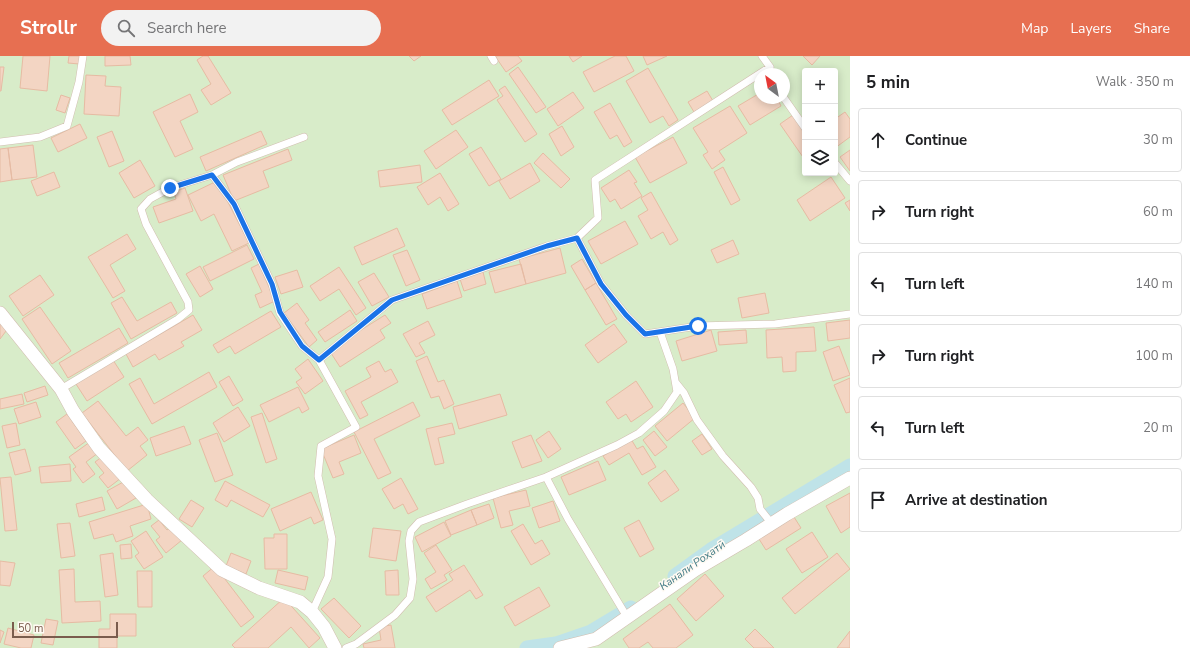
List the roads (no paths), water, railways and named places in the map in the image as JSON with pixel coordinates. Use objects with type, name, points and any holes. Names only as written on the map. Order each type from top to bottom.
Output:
[{"type":"street","points":[[0,313],[61,389],[73,411],[100,448],[147,500],[222,570],[259,588],[300,602],[312,612],[324,627],[335,648]]},
{"type":"street","points":[[560,648],[596,639],[626,616],[769,521],[850,478]]},
{"type":"lane","points":[[0,142],[40,137],[67,126],[79,82],[83,56]]},
{"type":"lane","points":[[762,56],[769,68]]},
{"type":"lane","points":[[319,360],[392,300],[533,251],[577,238],[598,218],[595,180],[754,82]]},
{"type":"lane","points":[[788,104],[802,124]]},
{"type":"lane","points":[[61,389],[178,319],[189,310],[188,302],[146,224],[141,209],[150,199],[170,188],[212,175],[237,162],[304,137]]},
{"type":"lane","points":[[838,167],[850,181]]},
{"type":"lane","points":[[212,175],[234,204],[272,284],[280,312],[302,346],[319,360],[356,427],[321,446],[318,476],[332,539],[328,577],[312,612]]},
{"type":"lane","points":[[577,238],[601,284],[626,315],[645,334],[698,326],[776,324],[850,314]]},
{"type":"lane","points":[[346,648],[356,644],[395,615],[410,598],[413,579],[409,541],[412,531],[419,522],[546,477],[617,445],[639,433],[664,411],[677,392],[673,369],[660,332]]},
{"type":"lane","points":[[676,383],[684,393],[697,420],[723,456],[751,487],[758,498],[760,509],[769,521]]},
{"type":"lane","points":[[546,477],[568,519],[626,616]]},
{"type":"waterway","name":"Канали Роҳатӣ","points":[[675,576],[711,550],[850,466]]},
{"type":"waterway","name":"Канали Роҳатӣ","points":[[527,648],[556,644],[591,632],[631,608]]}]
